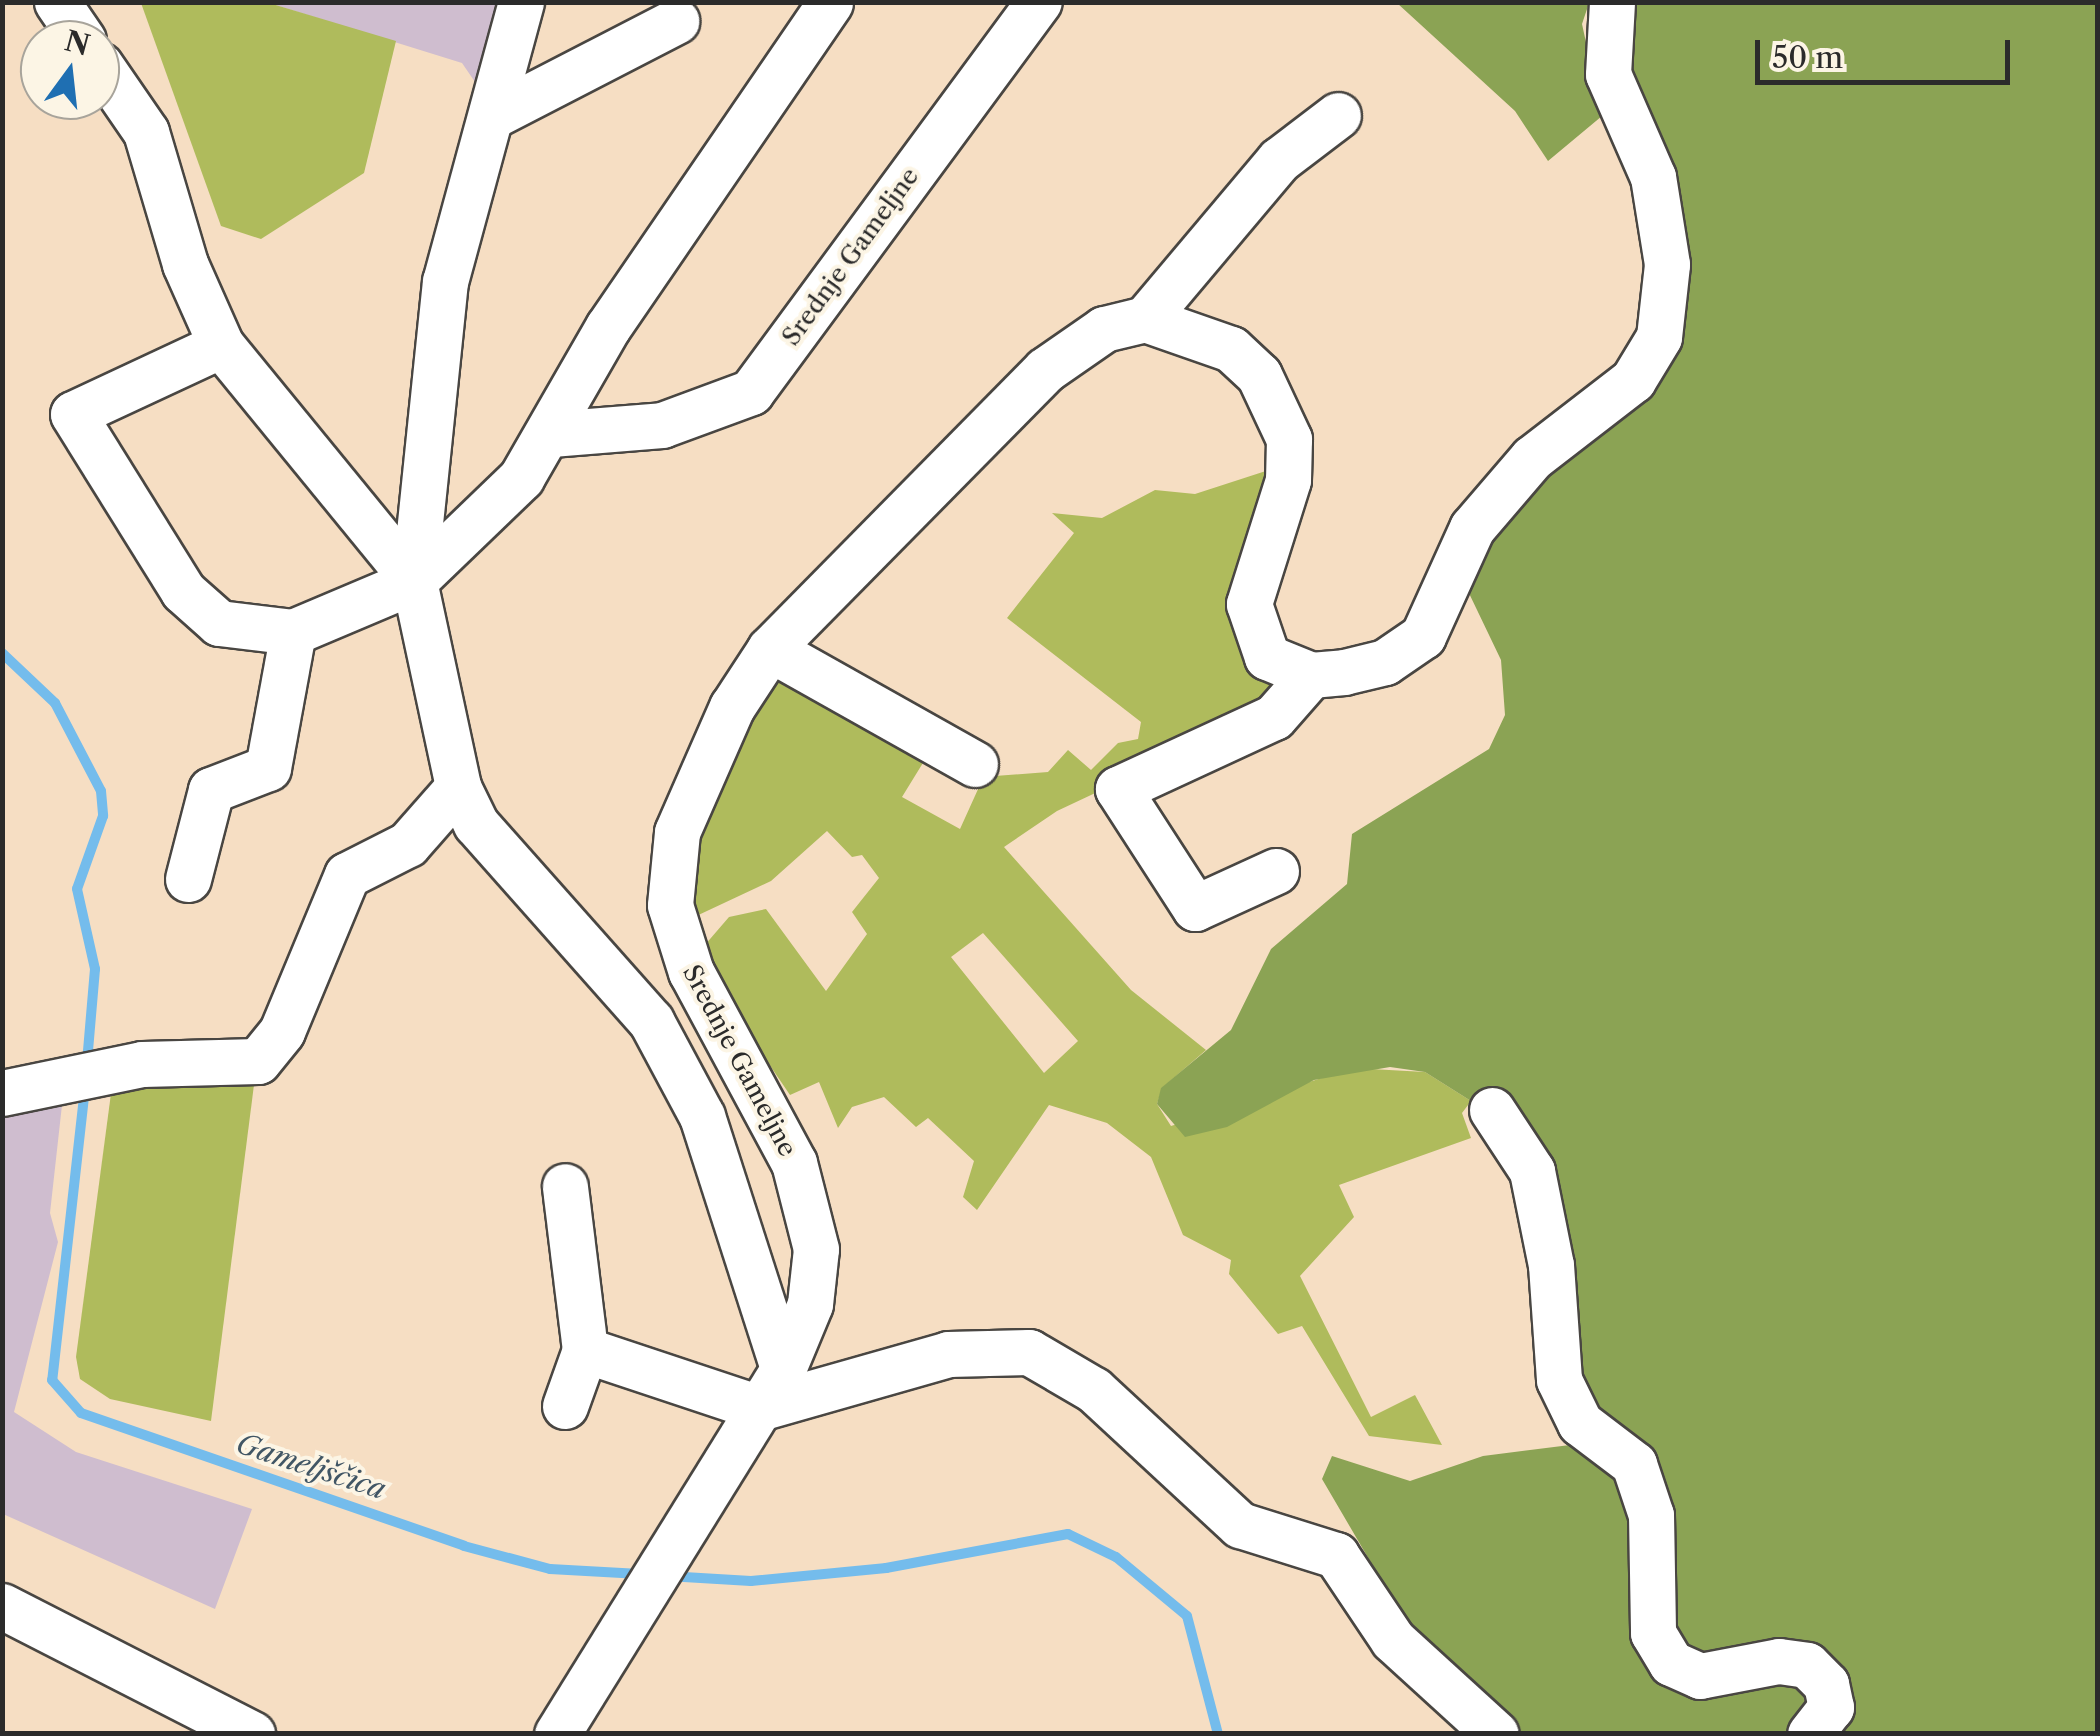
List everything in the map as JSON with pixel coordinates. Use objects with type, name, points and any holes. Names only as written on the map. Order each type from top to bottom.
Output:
[{"type":"street","points":[[522,2],[496,114],[445,281],[414,581],[458,787],[476,824],[651,1021],[702,1116],[783,1369]]},
{"type":"street","points":[[222,345],[73,414],[183,591],[219,623],[292,632],[414,581],[521,478],[551,434],[608,327],[830,2]]},
{"type":"street","name":"Srednje Gameljne","points":[[551,434],[662,425],[751,392],[1039,2]]},
{"type":"street","points":[[1338,115],[1279,160],[1145,319],[1231,349],[1276,404],[1289,438],[1288,480],[1248,604],[1253,638],[1268,658],[1312,675],[1385,662],[1423,636],[1472,528],[1532,458],[1633,380],[1659,337],[1667,264],[1653,177],[1608,74],[1612,2]]},
{"type":"street","points":[[496,114],[676,22]]},
{"type":"street","points":[[120,94],[146,132],[185,264],[222,345],[414,581]]},
{"type":"street","name":"Srednje Gameljne","points":[[557,1734],[634,1600],[783,1369],[810,1304],[816,1249],[794,1163],[691,972],[670,905],[677,832],[700,771],[770,649],[1044,370],[1104,329],[1145,319]]},
{"type":"street","points":[[188,879],[211,790],[268,768],[292,632]]},
{"type":"street","points":[[770,649],[975,764]]},
{"type":"street","points":[[1276,872],[1195,908],[1118,789],[1274,717],[1312,675]]},
{"type":"street","points":[[2,1093],[54,1078],[142,1064],[258,1062],[282,1031],[347,875],[408,844],[458,787]]},
{"type":"street","points":[[1492,1110],[1532,1171],[1559,1380],[1580,1423],[1634,1464],[1651,1515],[1653,1633],[1672,1663],[1700,1676],[1779,1660],[1808,1665],[1826,1684],[1831,1708],[1810,1734]]},
{"type":"street","points":[[565,1186],[585,1350],[565,1406]]},
{"type":"street","points":[[585,1350],[759,1408],[948,1354],[1044,1358],[1094,1390],[1240,1525],[1336,1555],[1393,1640],[1496,1734]]},
{"type":"street","points":[[2,1606],[252,1734]]},
{"type":"shaded area","points":[[269,3],[537,3],[486,98],[462,63]]},
{"type":"shaded area","points":[[64,1087],[50,1213],[58,1242],[14,1412],[76,1452],[252,1509],[215,1609],[3,1514],[2,1107]]},
{"type":"green space","points":[[141,3],[269,3],[396,41],[364,173],[261,239],[221,226]]},
{"type":"green space","points":[[1397,3],[1589,3],[1582,24],[1602,116],[1548,161],[1515,111]]},
{"type":"green space","points":[[1628,3],[2097,3],[2097,1733],[1524,1734],[1484,1708],[1432,1667],[1322,1479],[1332,1456],[1410,1481],[1483,1456],[1570,1445],[1578,1412],[1507,1146],[1471,1101],[1425,1072],[1390,1067],[1314,1080],[1227,1127],[1185,1137],[1157,1104],[1161,1088],[1231,1030],[1271,949],[1347,884],[1352,834],[1489,749],[1505,715],[1501,660],[1466,587],[1484,539],[1666,346],[1624,74]]},
{"type":"green space","points":[[1278,467],[1244,559],[1280,686],[1276,708],[1057,811],[1004,847],[1131,990],[1206,1050],[1162,1088],[1157,1104],[1171,1126],[1353,1068],[1425,1072],[1471,1101],[1462,1113],[1471,1138],[1339,1185],[1354,1217],[1300,1276],[1371,1417],[1415,1395],[1442,1445],[1369,1436],[1302,1326],[1278,1334],[1229,1274],[1231,1260],[1183,1235],[1151,1157],[1107,1123],[1049,1105],[977,1210],[963,1197],[974,1161],[928,1118],[916,1127],[884,1097],[852,1107],[838,1128],[819,1082],[790,1095],[729,1005],[704,946],[729,917],[766,909],[826,991],[867,934],[852,912],[879,878],[862,855],[852,857],[827,831],[771,881],[692,918],[687,859],[769,668],[926,758],[902,797],[960,829],[979,787],[995,776],[1048,772],[1068,750],[1091,770],[1118,743],[1138,739],[1141,722],[1007,618],[1074,533],[1052,513],[1102,518],[1155,490],[1195,494]],"holes":[[[983,933],[1078,1041],[1044,1073],[951,957]]]},
{"type":"green space","points":[[255,1077],[211,1421],[110,1399],[80,1379],[76,1357],[112,1086]]},
{"type":"waterway","name":"Gameljščica","points":[[2,653],[55,703],[101,791],[103,816],[77,889],[95,969],[87,1062]]},
{"type":"waterway","name":"Gameljščica","points":[[85,1088],[52,1380],[81,1413],[464,1546],[550,1569],[640,1574]]},
{"type":"waterway","name":"Gameljščica","points":[[667,1576],[751,1581],[886,1568],[1068,1534],[1116,1557],[1187,1616],[1218,1734]]}]
